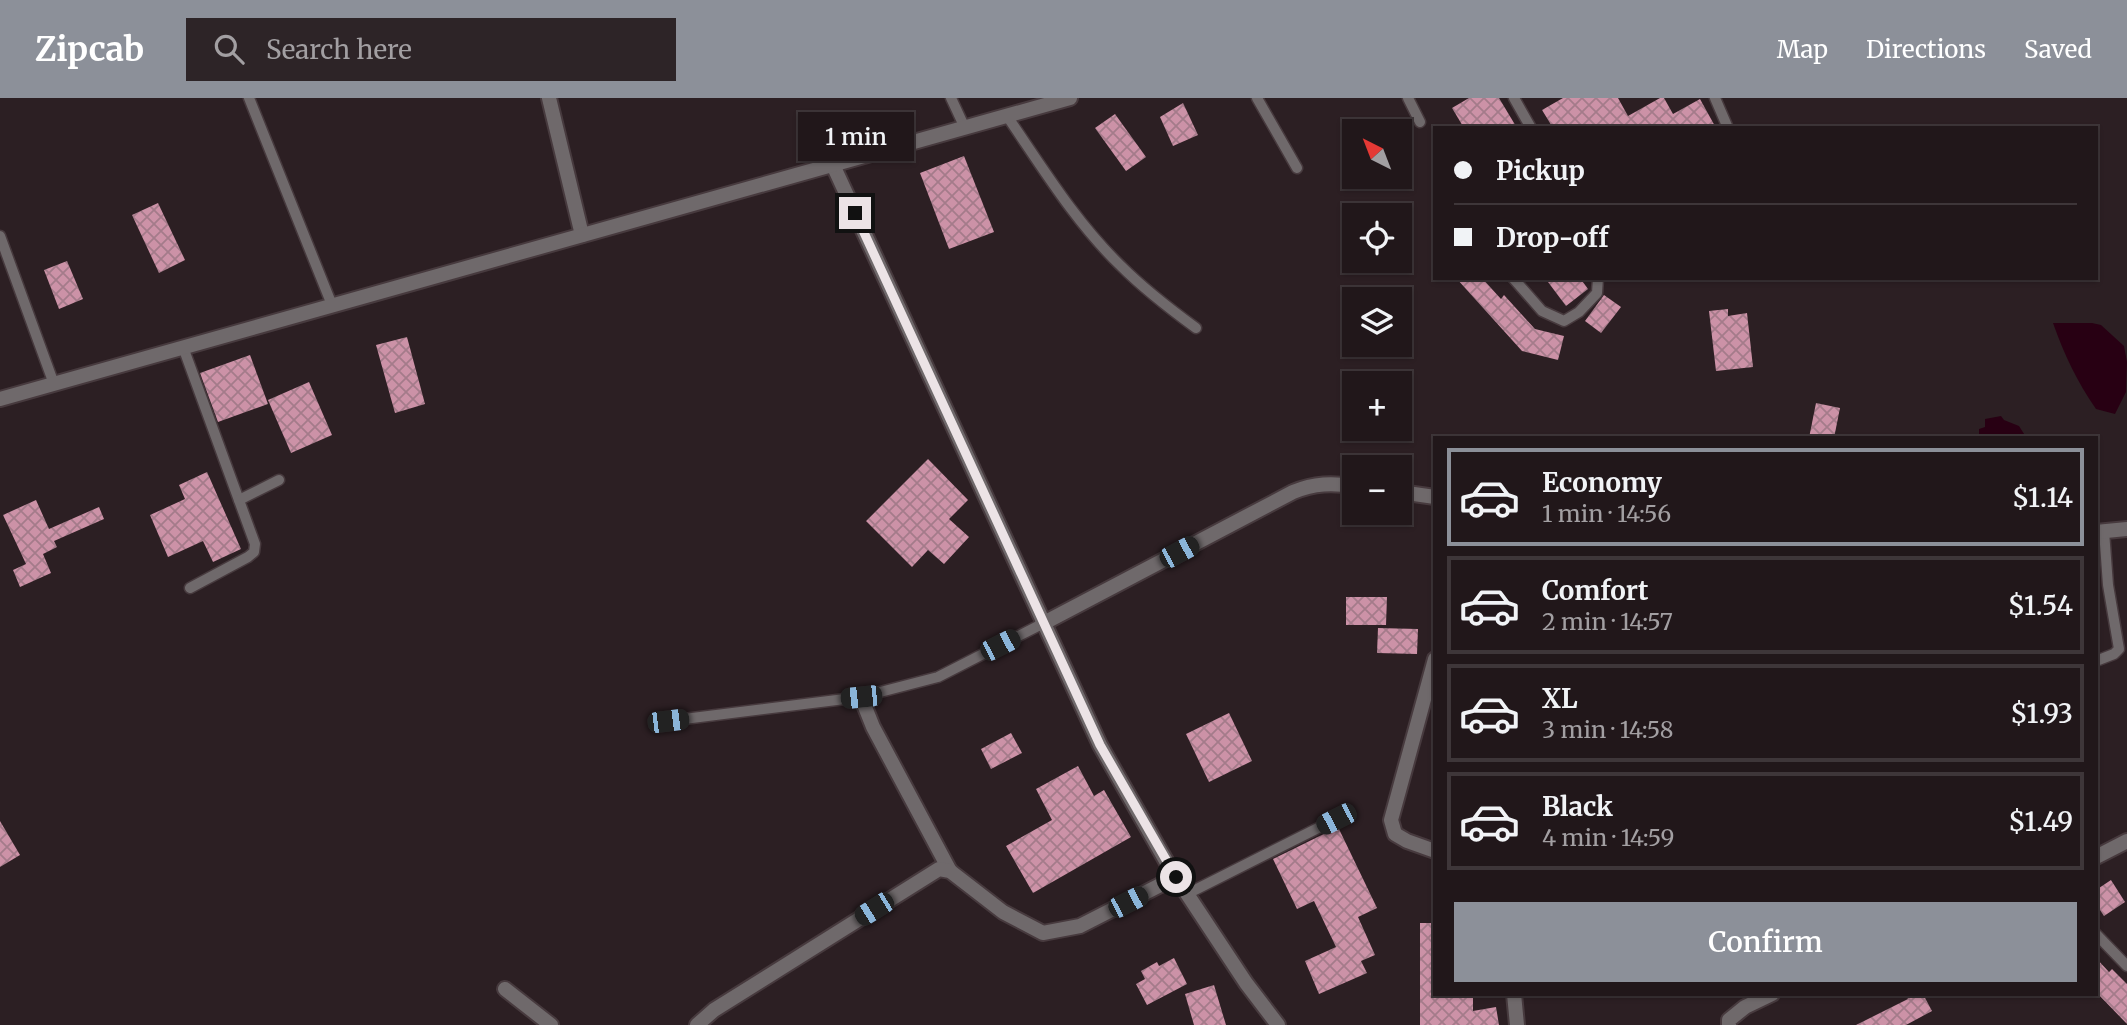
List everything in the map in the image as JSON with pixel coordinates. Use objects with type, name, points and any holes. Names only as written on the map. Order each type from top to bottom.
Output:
[{"type":"street","points":[[549,98],[582,235]]},
{"type":"street","points":[[0,399],[1070,98]]},
{"type":"street","points":[[833,165],[1100,745],[1176,877],[1246,983],[1278,1025]]},
{"type":"street","points":[[1042,624],[1293,492],[1311,485],[1342,484]]},
{"type":"street","points":[[1412,494],[1433,497]]},
{"type":"street","points":[[2100,531],[2127,529]]},
{"type":"street","points":[[1433,666],[1391,820],[1395,834],[1433,849]]},
{"type":"street","points":[[861,697],[873,727],[950,871],[1003,912],[1043,933],[1080,926],[1176,877]]},
{"type":"street","points":[[2098,856],[2127,841]]},
{"type":"street","points":[[697,1025],[714,1010],[939,869],[950,871]]},
{"type":"street","points":[[505,989],[551,1025]]},
{"type":"street","points":[[1514,996],[1517,1025]]},
{"type":"street","points":[[1729,1025],[1729,1020],[1745,1007],[1768,996]]},
{"type":"lane","points":[[249,98],[332,305]]},
{"type":"lane","points":[[951,98],[965,128]]},
{"type":"lane","points":[[1257,98],[1297,168]]},
{"type":"lane","points":[[1408,98],[1420,122]]},
{"type":"lane","points":[[1514,98],[1530,126]]},
{"type":"lane","points":[[1715,98],[1727,126]]},
{"type":"lane","points":[[1007,116],[1081,222],[1120,266],[1196,328]]},
{"type":"lane","points":[[0,236],[54,384]]},
{"type":"lane","points":[[1515,280],[1542,312],[1564,321],[1578,312],[1597,293],[1598,280]]},
{"type":"lane","points":[[183,347],[255,544],[254,552],[190,587]]},
{"type":"lane","points":[[239,500],[278,480]]},
{"type":"lane","points":[[2098,660],[2119,649],[2100,531]]},
{"type":"lane","points":[[668,721],[861,697],[938,677],[1042,624]]},
{"type":"lane","points":[[1187,894],[1336,819]]},
{"type":"lane","points":[[2098,936],[2127,965]]},
{"type":"shaded area","points":[[2053,323],[2101,325],[2124,346],[2127,362],[2126,392],[2115,414],[2096,409],[2071,368]]},
{"type":"shaded area","points":[[2001,416],[2019,426],[2025,436],[1979,436],[1979,429],[1985,427],[1985,419]]},
{"type":"building","points":[[1469,98],[1499,98],[1516,126],[1463,126],[1452,108]]},
{"type":"building","points":[[1563,98],[1618,98],[1628,116],[1664,98],[1673,114],[1700,99],[1715,126],[1552,126],[1542,110]]},
{"type":"building","points":[[1183,103],[1198,135],[1173,146],[1160,117]]},
{"type":"building","points":[[1115,114],[1146,157],[1126,171],[1095,128]]},
{"type":"building","points":[[964,156],[994,232],[949,249],[920,173]]},
{"type":"building","points":[[158,203],[185,260],[159,273],[132,215]]},
{"type":"building","points":[[67,261],[83,299],[59,309],[44,270]]},
{"type":"building","points":[[1458,280],[1484,280],[1501,299],[1504,295],[1535,329],[1564,336],[1558,360],[1522,351]]},
{"type":"building","points":[[1546,280],[1581,280],[1588,289],[1566,306]]},
{"type":"building","points":[[1604,295],[1621,307],[1601,333],[1585,321]]},
{"type":"building","points":[[1728,309],[1728,316],[1747,313],[1753,367],[1716,371],[1709,311]]},
{"type":"building","points":[[407,337],[425,404],[395,413],[376,345]]},
{"type":"building","points":[[250,355],[268,404],[218,422],[200,373]]},
{"type":"building","points":[[309,382],[332,435],[291,453],[268,400]]},
{"type":"building","points":[[1816,403],[1840,408],[1834,436],[1809,436]]},
{"type":"building","points":[[928,459],[968,500],[949,519],[969,537],[944,564],[928,550],[912,567],[866,521]]},
{"type":"building","points":[[207,472],[241,549],[213,562],[203,541],[168,557],[150,515],[185,499],[179,485]]},
{"type":"building","points":[[36,500],[49,529],[99,507],[104,519],[54,541],[57,547],[43,554],[51,573],[20,587],[13,570],[26,564],[3,515]]},
{"type":"building","points":[[1346,597],[1387,597],[1386,625],[1346,625]]},
{"type":"building","points":[[1378,628],[1418,629],[1417,654],[1377,653]]},
{"type":"building","points":[[1229,713],[1252,761],[1209,782],[1186,734]]},
{"type":"building","points":[[1011,733],[1022,753],[991,769],[981,749]]},
{"type":"building","points":[[1078,766],[1094,796],[1104,790],[1131,837],[1033,893],[1006,846],[1052,820],[1036,789]]},
{"type":"building","points":[[0,821],[20,855],[0,867]]},
{"type":"building","points":[[1338,827],[1377,908],[1358,917],[1375,955],[1361,961],[1367,973],[1319,994],[1305,961],[1336,947],[1314,901],[1297,909],[1273,859]]},
{"type":"building","points":[[2111,880],[2125,902],[2104,916],[2098,907],[2098,889]]},
{"type":"building","points":[[1420,923],[1433,923],[1433,996],[1473,996],[1473,1011],[1496,1007],[1499,1025],[1420,1025]]},
{"type":"building","points":[[1174,958],[1187,984],[1147,1005],[1136,984],[1145,979],[1141,971],[1157,962],[1159,966]]},
{"type":"building","points":[[2098,960],[2109,972],[2112,969],[2127,984],[2127,1024],[2098,994]]},
{"type":"building","points":[[1214,985],[1226,1025],[1194,1025],[1185,994]]},
{"type":"building","points":[[1906,996],[1924,996],[1932,1011],[1906,1025],[1856,1025],[1908,999]]},
{"type":"route","points":[[855,213],[1100,745],[1176,877]]}]
